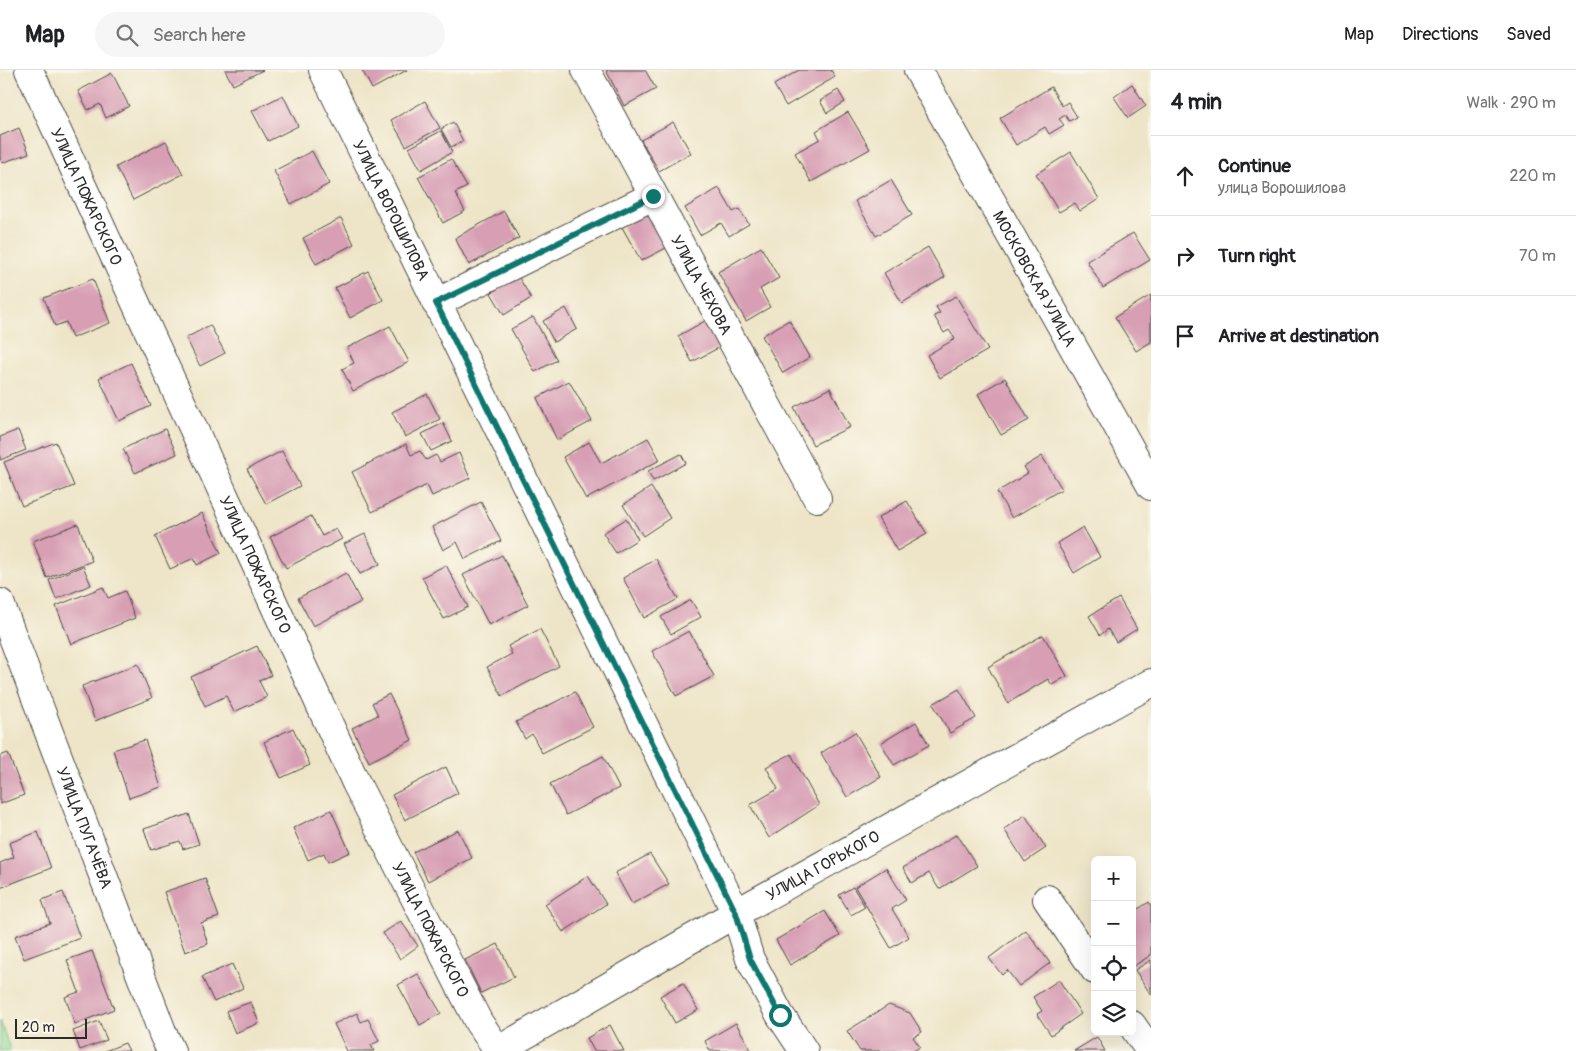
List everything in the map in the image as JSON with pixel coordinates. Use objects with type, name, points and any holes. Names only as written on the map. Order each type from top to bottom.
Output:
[{"type":"street","name":"УЛИЦА ПОЖАРСКОГО","points":[[29,70],[356,784],[479,1023],[498,1051]]},
{"type":"street","name":"УЛИЦА ВОРОШИЛОВА","points":[[323,70],[736,913],[750,959],[780,1015],[804,1051]]},
{"type":"street","name":"УЛИЦА ЧЕХОВА","points":[[586,70],[817,498]]},
{"type":"street","name":"МОСКОВСКАЯ УЛИЦА","points":[[918,70],[1151,486]]},
{"type":"street","points":[[436,303],[653,196]]},
{"type":"street","name":"УЛИЦА ПУГАЧЁВА","points":[[0,602],[171,1051]]},
{"type":"street","name":"УЛИЦА ГОРЬКОГО","points":[[498,1051],[736,913],[1151,683]]},
{"type":"street","points":[[1047,899],[1091,964]]},
{"type":"street","points":[[1136,1031],[1150,1051]]},
{"type":"green space","points":[[0,1021],[11,1051],[0,1051]]},
{"type":"building","points":[[225,70],[263,70],[233,85]]},
{"type":"building","points":[[362,70],[407,70],[372,89]]},
{"type":"building","points":[[606,70],[645,70],[656,89],[624,106]]},
{"type":"building","points":[[799,70],[831,70],[835,77],[786,106],[774,85]]},
{"type":"building","points":[[112,73],[129,106],[106,118],[100,104],[88,110],[78,91]]},
{"type":"building","points":[[1132,84],[1146,106],[1128,118],[1114,97]]},
{"type":"building","points":[[1051,87],[1062,106],[1068,102],[1077,117],[1069,121],[1065,115],[1059,119],[1064,125],[1049,134],[1045,127],[1016,145],[1000,118]]},
{"type":"building","points":[[838,90],[845,102],[827,113],[820,101]]},
{"type":"building","points":[[283,95],[298,126],[268,141],[252,111]]},
{"type":"building","points":[[425,101],[440,128],[406,146],[391,120]]},
{"type":"building","points":[[848,112],[870,149],[811,182],[795,153],[820,139],[816,131]]},
{"type":"building","points":[[453,122],[463,141],[451,147],[441,129]]},
{"type":"building","points":[[673,122],[691,153],[659,171],[641,140]]},
{"type":"building","points":[[19,128],[29,153],[2,163],[0,158],[0,136]]},
{"type":"building","points":[[441,131],[452,152],[421,170],[409,148]]},
{"type":"building","points":[[166,141],[183,174],[133,200],[116,167]]},
{"type":"building","points":[[312,151],[329,184],[291,204],[274,171]]},
{"type":"building","points":[[1071,152],[1099,199],[1080,211],[1075,203],[1059,212],[1036,174]]},
{"type":"building","points":[[451,159],[467,187],[455,193],[465,211],[443,223],[418,177]]},
{"type":"building","points":[[891,180],[912,215],[876,236],[855,201]]},
{"type":"building","points":[[719,188],[733,212],[739,209],[749,224],[729,236],[721,223],[700,235],[685,208]]},
{"type":"building","points":[[504,211],[519,238],[469,265],[455,238]]},
{"type":"building","points":[[647,213],[666,248],[641,261],[622,227]]},
{"type":"building","points":[[341,218],[354,244],[316,264],[303,238]]},
{"type":"building","points":[[1133,233],[1150,260],[1103,288],[1087,261]]},
{"type":"building","points":[[761,247],[779,278],[760,289],[770,307],[746,321],[718,272]]},
{"type":"building","points":[[928,247],[945,277],[902,303],[884,273]]},
{"type":"building","points":[[368,271],[383,300],[350,318],[335,288]]},
{"type":"building","points":[[518,276],[531,298],[504,315],[491,293]]},
{"type":"building","points":[[93,279],[110,323],[72,338],[66,322],[55,326],[44,298]]},
{"type":"building","points":[[1151,295],[1151,342],[1136,351],[1115,317]]},
{"type":"building","points":[[956,296],[988,350],[940,378],[927,355],[955,339],[949,330],[944,333],[934,316],[940,313],[936,307]]},
{"type":"building","points":[[566,308],[577,329],[554,342],[543,321]]},
{"type":"building","points":[[533,317],[557,360],[535,372],[511,329]]},
{"type":"building","points":[[789,320],[810,357],[783,373],[762,336]]},
{"type":"building","points":[[705,321],[720,347],[692,362],[678,336]]},
{"type":"building","points":[[210,325],[225,353],[200,366],[186,338]]},
{"type":"building","points":[[390,326],[409,362],[353,391],[342,369],[354,363],[347,348]]},
{"type":"building","points":[[131,363],[151,406],[119,421],[99,378]]},
{"type":"building","points":[[1005,378],[1029,420],[1001,435],[978,394]]},
{"type":"building","points":[[569,381],[592,421],[557,440],[537,398]]},
{"type":"building","points":[[830,388],[850,427],[813,445],[794,407]]},
{"type":"building","points":[[427,394],[440,419],[405,437],[392,412]]},
{"type":"building","points":[[443,423],[452,441],[431,451],[422,434]]},
{"type":"building","points":[[165,429],[177,454],[135,473],[123,449]]},
{"type":"building","points":[[18,430],[26,450],[0,460],[0,437]]},
{"type":"building","points":[[648,438],[660,460],[586,499],[563,457],[589,442],[601,463]]},
{"type":"building","points":[[56,442],[74,486],[22,506],[4,462]]},
{"type":"building","points":[[406,444],[411,455],[420,451],[426,460],[436,455],[440,462],[459,453],[470,478],[432,496],[427,485],[372,512],[352,472]]},
{"type":"building","points":[[282,451],[300,486],[266,504],[247,469]]},
{"type":"building","points":[[681,454],[686,463],[653,481],[648,471]]},
{"type":"building","points":[[1042,456],[1062,489],[1012,518],[997,492],[1028,473],[1024,467]]},
{"type":"building","points":[[651,487],[670,518],[643,536],[623,505]]},
{"type":"building","points":[[907,501],[927,534],[897,551],[878,518]]},
{"type":"building","points":[[481,502],[501,541],[465,559],[457,542],[443,550],[432,527]]},
{"type":"building","points":[[202,513],[221,553],[197,565],[194,558],[170,569],[155,536]]},
{"type":"building","points":[[311,516],[322,536],[336,529],[342,539],[286,568],[270,537]]},
{"type":"building","points":[[626,519],[638,539],[616,553],[603,533]]},
{"type":"building","points":[[78,524],[92,561],[47,578],[33,541]]},
{"type":"building","points":[[1083,527],[1100,557],[1074,573],[1057,543]]},
{"type":"building","points":[[365,534],[380,564],[360,574],[344,544]]},
{"type":"building","points":[[502,555],[528,605],[489,625],[463,575]]},
{"type":"building","points":[[656,559],[678,599],[644,618],[623,578]]},
{"type":"building","points":[[446,565],[468,607],[444,619],[422,577]]},
{"type":"building","points":[[83,566],[91,585],[56,599],[49,580]]},
{"type":"building","points":[[346,573],[361,602],[313,626],[298,598]]},
{"type":"building","points":[[103,587],[108,598],[125,591],[135,618],[71,644],[56,606]]},
{"type":"building","points":[[1119,598],[1137,629],[1116,642],[1108,629],[1100,635],[1089,616]]},
{"type":"building","points":[[691,600],[701,617],[671,634],[661,617]]},
{"type":"building","points":[[540,629],[559,666],[502,696],[487,667],[512,654],[508,646]]},
{"type":"building","points":[[689,631],[714,676],[676,696],[652,651]]},
{"type":"building","points":[[1043,635],[1067,676],[1052,685],[1048,679],[1008,703],[988,667]]},
{"type":"building","points":[[257,646],[271,675],[259,681],[267,697],[234,712],[226,696],[205,706],[191,677]]},
{"type":"building","points":[[138,664],[152,698],[95,721],[82,686]]},
{"type":"building","points":[[959,689],[976,718],[950,733],[933,704]]},
{"type":"building","points":[[575,692],[593,727],[542,753],[532,734],[525,739],[516,722]]},
{"type":"building","points":[[389,694],[412,740],[369,762],[352,728],[378,715],[372,703]]},
{"type":"building","points":[[916,722],[929,745],[894,765],[881,743]]},
{"type":"building","points":[[293,728],[310,765],[281,778],[264,742]]},
{"type":"building","points":[[855,732],[881,777],[847,797],[821,753]]},
{"type":"building","points":[[145,740],[161,787],[129,798],[113,750]]},
{"type":"building","points":[[8,753],[24,795],[0,804],[0,756]]},
{"type":"building","points":[[791,754],[819,805],[769,838],[750,805],[778,789],[766,767]]},
{"type":"building","points":[[603,756],[619,788],[566,815],[550,784]]},
{"type":"building","points":[[446,767],[458,793],[405,820],[392,795]]},
{"type":"building","points":[[331,810],[350,852],[328,862],[324,853],[308,860],[293,828]]},
{"type":"building","points":[[189,814],[199,844],[183,849],[180,841],[151,850],[144,829]]},
{"type":"building","points":[[1025,815],[1046,848],[1025,862],[1004,829]]},
{"type":"building","points":[[458,830],[472,858],[428,881],[413,852]]},
{"type":"building","points":[[38,832],[51,868],[0,888],[0,863],[14,857],[9,843]]},
{"type":"building","points":[[957,834],[977,866],[939,889],[929,873],[912,883],[903,868]]},
{"type":"building","points":[[650,854],[669,884],[632,904],[615,873]]},
{"type":"building","points":[[886,868],[906,900],[892,909],[909,937],[891,948],[855,887]]},
{"type":"building","points":[[588,876],[606,904],[563,932],[545,904]]},
{"type":"building","points":[[205,878],[219,917],[201,923],[208,944],[185,952],[164,892]]},
{"type":"building","points":[[853,887],[865,907],[851,915],[839,895]]},
{"type":"building","points":[[63,892],[80,938],[24,959],[15,936],[50,923],[42,900]]},
{"type":"building","points":[[1149,902],[1151,906],[1151,955],[1136,964],[1136,946],[1136,910]]},
{"type":"building","points":[[825,911],[840,936],[790,965],[776,940]]},
{"type":"building","points":[[401,921],[418,946],[400,959],[383,933]]},
{"type":"building","points":[[1026,930],[1050,963],[1019,986],[1007,970],[1002,975],[989,958]]},
{"type":"building","points":[[498,944],[514,977],[481,993],[465,960]]},
{"type":"building","points":[[92,951],[114,1009],[75,1024],[65,997],[79,992],[67,960]]},
{"type":"building","points":[[1151,960],[1151,995],[1136,972],[1136,969]]},
{"type":"building","points":[[232,964],[243,988],[214,1002],[202,977]]},
{"type":"building","points":[[418,974],[441,1013],[420,1025],[398,985]]},
{"type":"building","points":[[1059,980],[1081,1014],[1051,1035],[1037,1014],[1042,1011],[1033,997]]},
{"type":"building","points":[[683,983],[698,1010],[675,1023],[660,996]]},
{"type":"building","points":[[251,1002],[259,1023],[235,1033],[226,1011]]},
{"type":"building","points":[[889,1005],[910,1013],[922,1032],[913,1037],[920,1047],[913,1051],[860,1051],[847,1031]]},
{"type":"building","points":[[357,1013],[361,1022],[368,1019],[379,1041],[371,1045],[374,1051],[347,1051],[334,1024]]},
{"type":"building","points":[[99,1021],[107,1040],[80,1050],[73,1031]]},
{"type":"building","points":[[736,1023],[751,1050],[710,1051],[705,1041]]},
{"type":"building","points":[[610,1025],[624,1051],[594,1051],[587,1038]]},
{"type":"building","points":[[1097,1037],[1105,1051],[1074,1051]]},
{"type":"building","points":[[125,1043],[129,1051],[105,1051]]},
{"type":"route","points":[[653,196],[436,303],[736,913],[750,959],[780,1015]]}]
